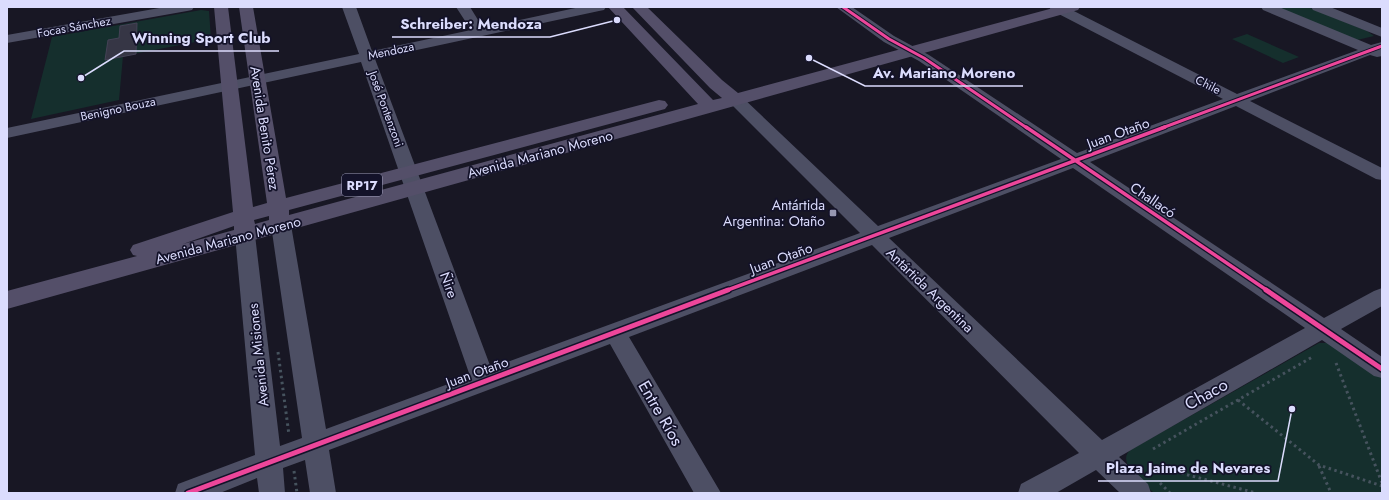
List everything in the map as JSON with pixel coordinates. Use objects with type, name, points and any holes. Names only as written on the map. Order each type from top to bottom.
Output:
[{"type":"main road","name":"Avenida Benito Pérez","points":[[221,7],[244,226]]},
{"type":"main road","name":"Avenida Benito Pérez","points":[[246,7],[279,216]]},
{"type":"main road","points":[[615,7],[704,101]]},
{"type":"main road","points":[[639,7],[729,94]]},
{"type":"main road","name":"Avenida Mariano Moreno","points":[[7,300],[244,226],[704,101],[895,42],[1027,7]]},
{"type":"main road","name":"Avenida Mariano Moreno","points":[[729,94],[912,51],[1064,8]]},
{"type":"street","name":"Focas Sánchez","points":[[7,40],[188,7]]},
{"type":"street","name":"José Pontenzoni","points":[[349,7],[411,180]]},
{"type":"street","points":[[463,7],[479,32]]},
{"type":"street","name":"Mendoza","points":[[229,85],[599,7]]},
{"type":"street","name":"Challacó","points":[[843,7],[895,42],[924,58],[1382,369]]},
{"type":"street","points":[[1268,7],[1378,50]]},
{"type":"street","points":[[1318,7],[1382,33]]},
{"type":"street","name":"Chile","points":[[1064,8],[1236,100],[1382,175]]},
{"type":"street","name":"Juan Otaño","points":[[188,493],[269,461],[1236,100],[1378,50]]},
{"type":"street","name":"Benigno Bouza","points":[[7,133],[229,85]]},
{"type":"street","name":"Antártida Argentina","points":[[729,94],[1138,493]]},
{"type":"street","name":"Ñire","points":[[411,180],[484,381]]},
{"type":"street","points":[[279,216],[323,493]]},
{"type":"street","name":"Avenida Misiones","points":[[244,226],[272,493]]},
{"type":"street","name":"Chaco","points":[[1031,493],[1382,296]]},
{"type":"street","name":"Entre Ríos","points":[[615,332],[708,493]]},
{"type":"path","points":[[1153,449],[1314,356]]},
{"type":"path","points":[[1336,363],[1382,483]]},
{"type":"path","points":[[1238,400],[1319,465],[1382,486]]},
{"type":"path","points":[[1319,465],[1331,493]]},
{"type":"path","points":[[1158,467],[1256,493]]},
{"type":"path","points":[[1160,483],[1170,493]]},
{"type":"green space","points":[[1275,7],[1308,7],[1367,31],[1374,36],[1357,40]]},
{"type":"green space","points":[[201,10],[209,11],[211,39],[123,56],[119,100],[31,119],[52,37]]},
{"type":"green space","points":[[1247,34],[1299,57],[1283,63],[1232,39]]},
{"type":"green space","points":[[1319,343],[1329,343],[1382,377],[1382,493],[1154,493],[1132,472],[1128,466],[1126,460],[1127,454],[1132,449]]},
{"type":"building","points":[[137,23],[136,54],[105,60],[108,40],[119,38],[120,26]]},
{"type":"cycle path","points":[[843,7],[889,39],[924,58],[1382,369]]},
{"type":"cycle path","points":[[188,493],[1382,46]]},
{"type":"place","name":"Schreiber: Mendoza","points":[[617,20]]},
{"type":"place","name":"Av. Mariano Moreno","points":[[809,58]]},
{"type":"place","name":"Winning Sport Club","points":[[81,78]]},
{"type":"place","name":"Antártida Argentina: Otaño","points":[[833,213]]},
{"type":"place","name":"Plaza Jaime de Nevares","points":[[1292,409]]}]
